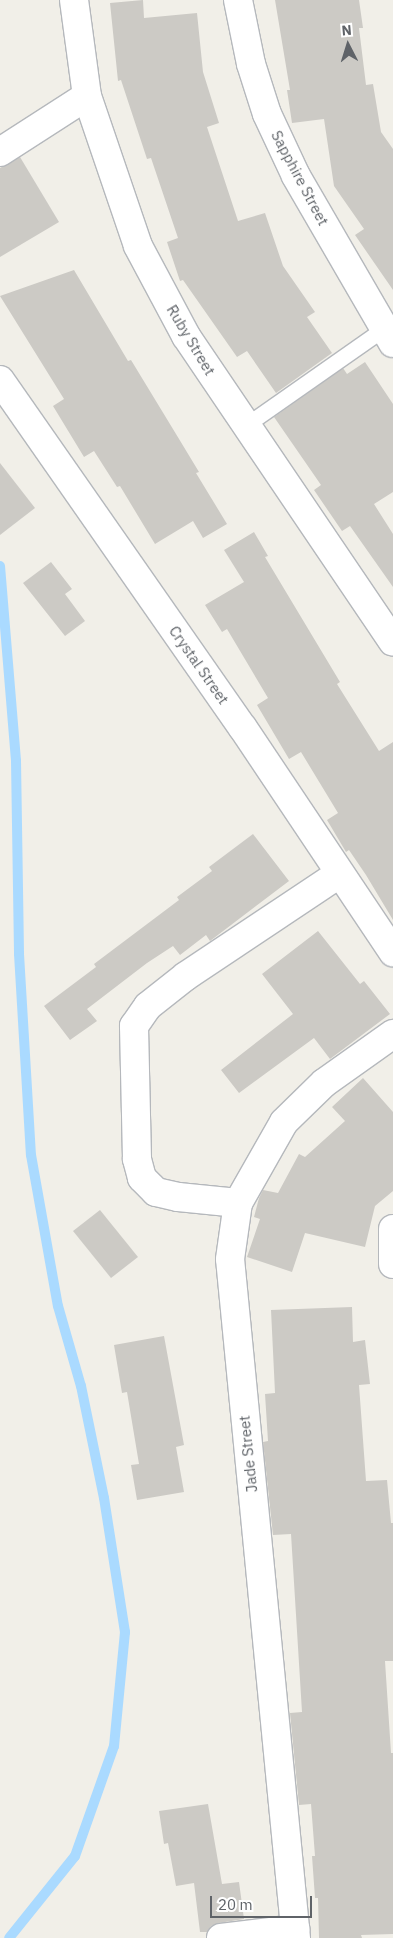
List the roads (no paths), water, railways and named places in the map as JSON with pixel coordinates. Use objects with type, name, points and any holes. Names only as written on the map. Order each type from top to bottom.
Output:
[{"type":"street","name":"Ruby Street","points":[[74,0],[87,96],[138,246],[186,336],[393,642]]},
{"type":"street","name":"Sapphire Street","points":[[238,0],[251,64],[267,114],[296,176],[390,331]]},
{"type":"street","points":[[0,152],[87,96]]},
{"type":"street","name":"Crystal Street","points":[[0,380],[243,728],[393,952]]},
{"type":"street","points":[[238,1203],[178,1197],[156,1192],[142,1178],[137,1159],[134,1026],[148,1006],[186,976],[340,874]]},
{"type":"street","name":"Jade Street","points":[[295,1934],[230,1259],[238,1203],[284,1122],[324,1083],[393,1034]]},
{"type":"street","points":[[393,1229],[393,1264]]},
{"type":"street","points":[[221,1938],[295,1934]]},
{"type":"lane","points":[[246,425],[390,331]]},
{"type":"waterway","points":[[0,566],[16,761],[19,954],[31,1155],[58,1306],[81,1386],[104,1498],[125,1632],[114,1746],[75,1856],[9,1938]]}]
